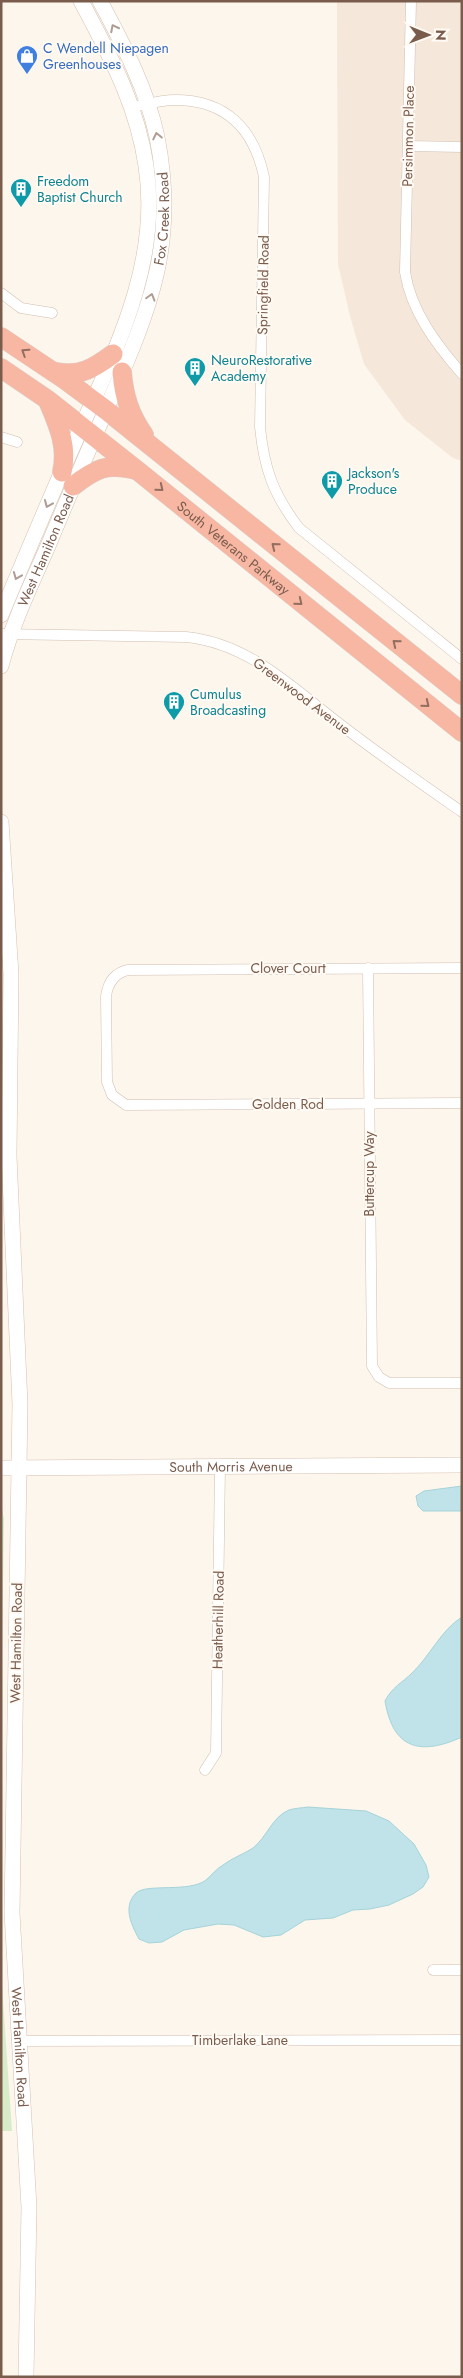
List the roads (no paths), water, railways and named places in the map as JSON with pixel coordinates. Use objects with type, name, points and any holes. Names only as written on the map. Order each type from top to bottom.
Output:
[{"type":"highway","name":"South Veterans Parkway","points":[[1,337],[54,372],[154,448],[462,695]]},
{"type":"highway","points":[[54,372],[78,374],[97,366],[113,354]]},
{"type":"highway","name":"South Veterans Parkway","points":[[1,368],[48,400],[138,471],[462,732]]},
{"type":"highway","points":[[122,372],[127,405],[134,421],[154,448]]},
{"type":"highway","points":[[48,400],[64,446],[68,479],[86,475],[107,466],[138,471]]},
{"type":"main road","name":"Fox Creek Road","points":[[81,1],[110,54],[133,107],[147,167],[148,233],[139,284],[132,308],[113,354],[99,406],[88,432]]},
{"type":"main road","name":"Fox Creek Road","points":[[99,406],[122,372],[152,298],[162,244],[164,184],[157,136],[148,104],[129,58],[100,1]]},
{"type":"main road","name":"West Hamilton Road","points":[[1,666],[6,634],[88,432]]},
{"type":"main road","name":"West Hamilton Road","points":[[1,615],[68,479]]},
{"type":"main road","name":"West Hamilton Road","points":[[1,822],[5,858],[3,904],[11,974],[9,1172],[18,1339],[20,1468],[12,1913],[29,2207],[26,2377]]},
{"type":"main road","name":"South Morris Avenue","points":[[1,1468],[462,1465]]},
{"type":"street","name":"Persimmon Place","points":[[411,1],[405,272],[412,303],[462,374]]},
{"type":"street","name":"Springfield Road","points":[[133,107],[176,100],[209,105],[222,111],[245,130],[261,164],[264,201],[260,427],[263,455],[271,481],[282,506],[299,528],[462,659]]},
{"type":"street","points":[[408,146],[462,147]]},
{"type":"street","points":[[1,293],[21,308],[52,313]]},
{"type":"street","points":[[1,437],[17,442]]},
{"type":"street","name":"Greenwood Avenue","points":[[6,634],[186,637],[209,640],[230,647],[254,658],[346,729],[462,812]]},
{"type":"street","name":"Buttercup Way","points":[[368,968],[371,1361],[374,1371],[379,1377],[394,1384],[462,1383]]},
{"type":"street","name":"Clover Court","points":[[116,1099],[107,1082],[107,988],[115,976],[128,970],[462,968]]},
{"type":"street","name":"Golden Rod","points":[[116,1099],[130,1105],[462,1103]]},
{"type":"street","name":"Heatherhill Road","points":[[205,1770],[216,1754],[220,1467]]},
{"type":"street","points":[[433,1970],[462,1970]]},
{"type":"street","name":"Timberlake Lane","points":[[19,2041],[462,2040]]},
{"type":"water","points":[[462,1486],[462,1511],[423,1511],[418,1506],[416,1496],[424,1491]]},
{"type":"water","points":[[462,1617],[462,1737],[433,1746],[421,1747],[411,1744],[394,1730],[385,1701],[394,1689],[418,1666],[448,1629]]},
{"type":"water","points":[[308,1807],[366,1811],[389,1821],[414,1844],[426,1865],[429,1877],[423,1887],[413,1894],[389,1905],[353,1910],[333,1918],[305,1920],[281,1935],[263,1937],[234,1925],[218,1924],[184,1930],[162,1942],[149,1943],[139,1939],[131,1922],[129,1910],[132,1898],[136,1893],[141,1890],[199,1884],[218,1868],[253,1848],[283,1813],[291,1809]]},
{"type":"place","name":"C Wendell Niepagen Greenhouses","points":[[27,75]]},
{"type":"place","name":"Freedom Baptist Church","points":[[21,208]]},
{"type":"place","name":"NeuroRestorative Academy","points":[[195,387]]},
{"type":"place","name":"Jackson's Produce","points":[[332,500]]},
{"type":"place","name":"Cumulus Broadcasting","points":[[174,721]]}]
